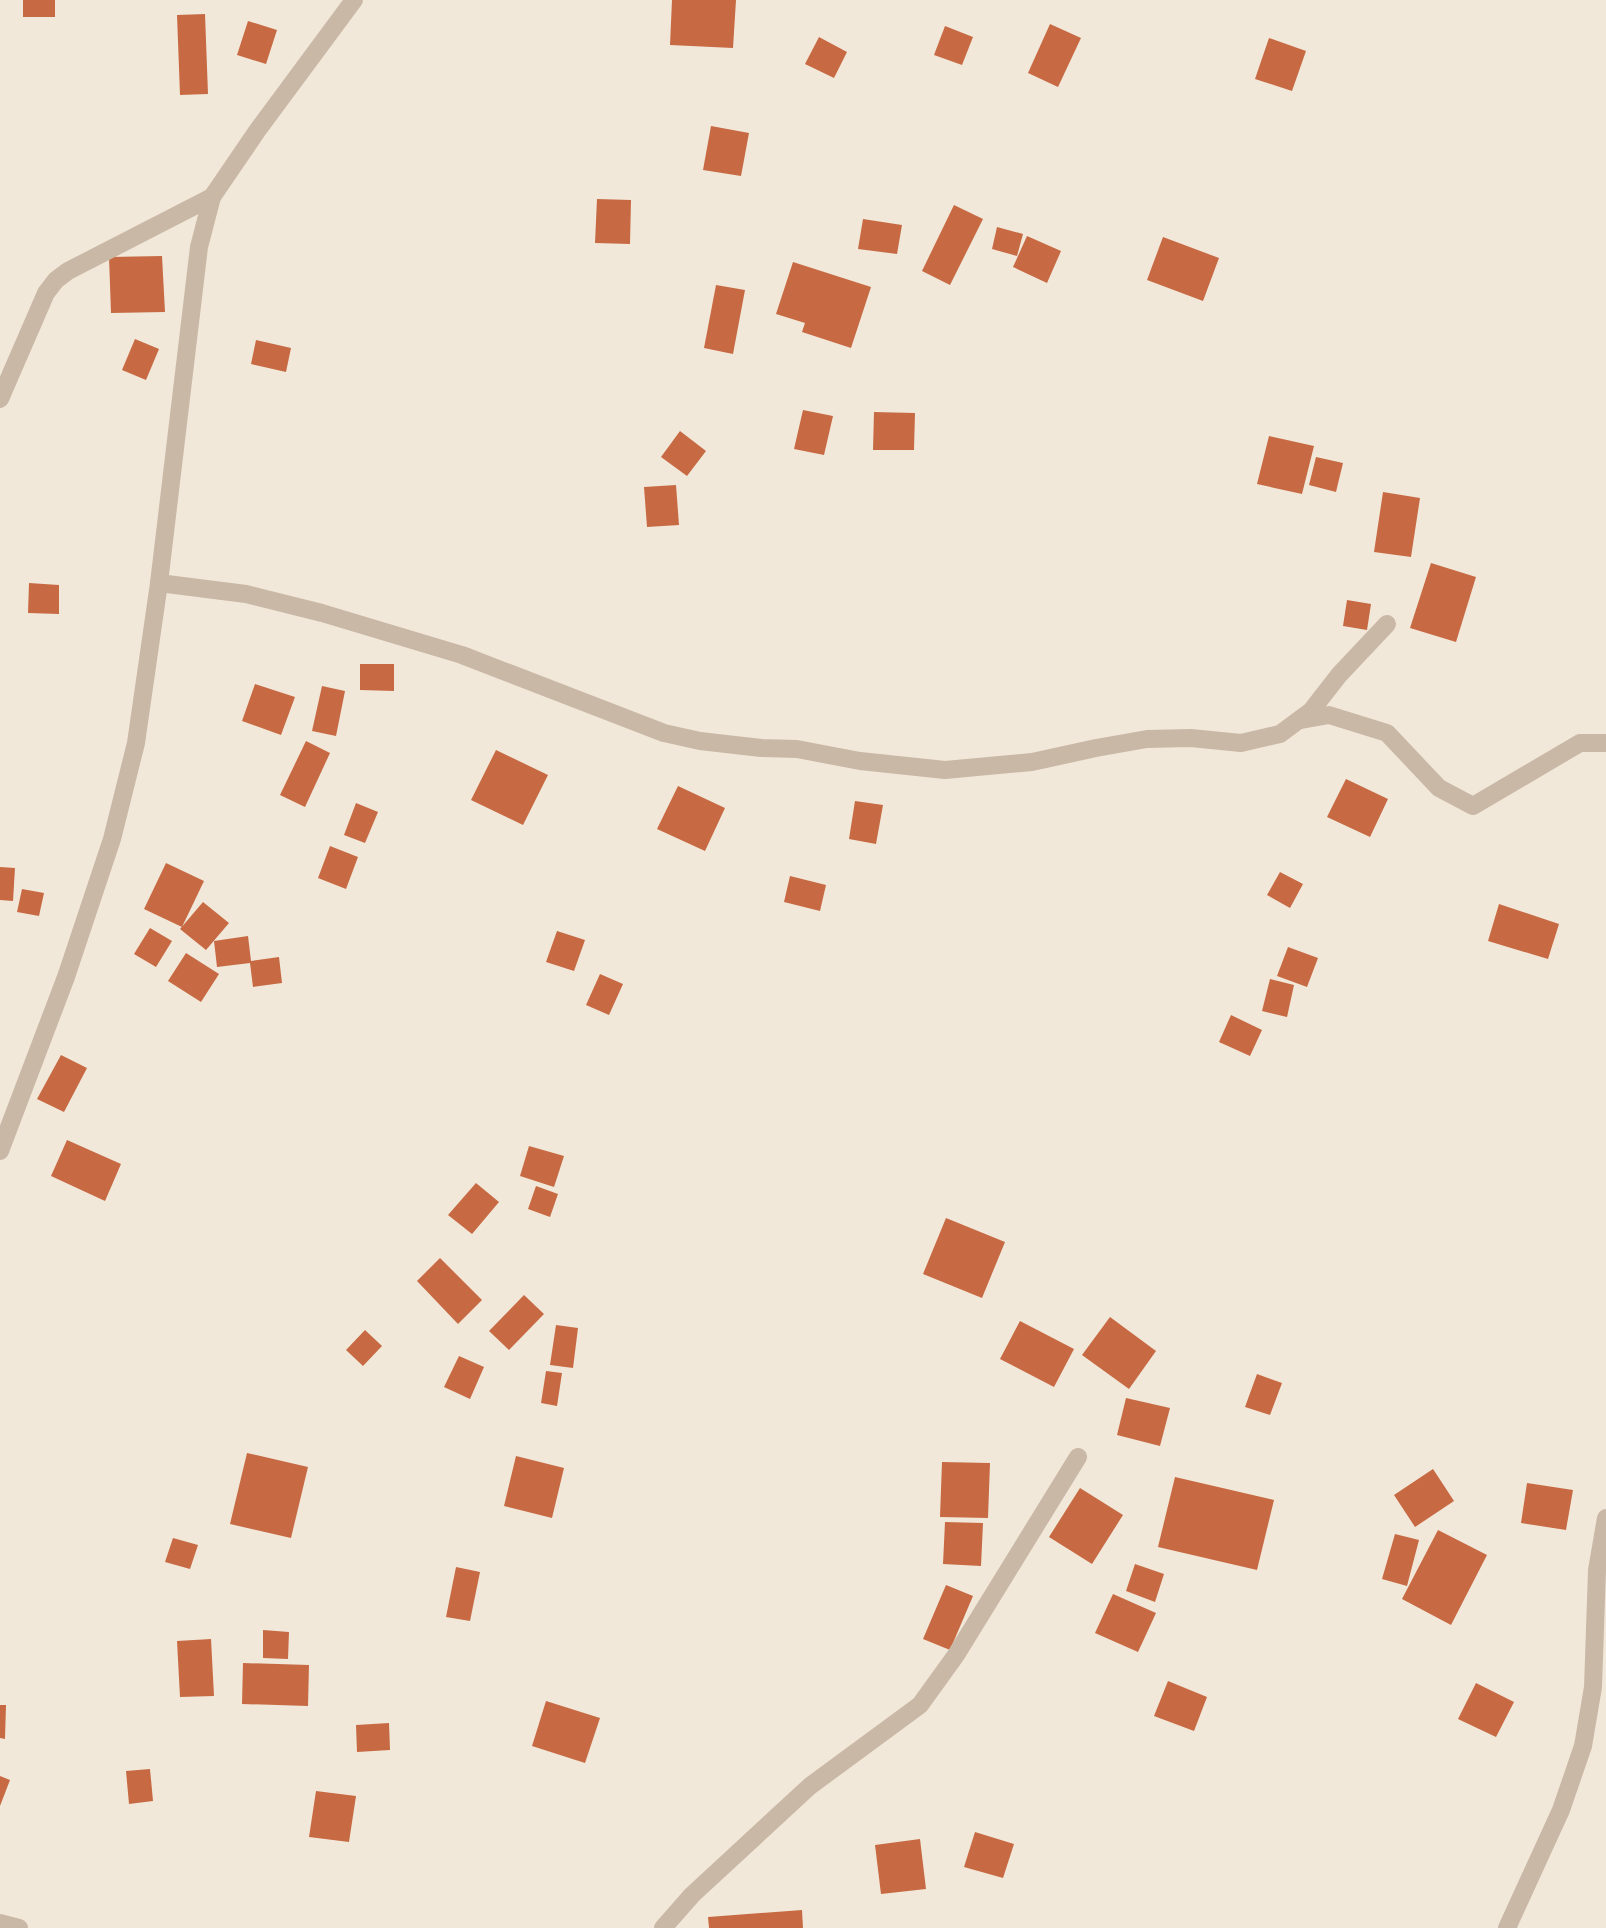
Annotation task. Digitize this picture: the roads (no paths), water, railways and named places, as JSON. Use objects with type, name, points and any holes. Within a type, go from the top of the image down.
[{"type":"street","points":[[0,1151],[66,977],[112,839],[136,743],[159,583],[199,247],[212,197],[354,0]]},
{"type":"street","points":[[0,399],[46,293],[56,281],[68,271],[212,197]]},
{"type":"street","points":[[159,583],[246,594],[323,613],[461,655],[664,733],[700,741],[797,749],[860,761],[945,770],[1032,762],[1147,739],[1191,738],[1241,743],[1280,734],[1311,711],[1339,675],[1387,624]]},
{"type":"street","points":[[1297,721],[1329,715],[1387,733],[1439,788],[1474,806],[1580,743],[1606,743]]},
{"type":"street","points":[[663,1928],[692,1895],[810,1786],[920,1704],[956,1655],[1078,1457]]},
{"type":"street","points":[[1507,1928],[1561,1810],[1583,1746],[1592,1687],[1597,1570],[1606,1518]]},
{"type":"street","points":[[0,1923],[19,1928]]}]
